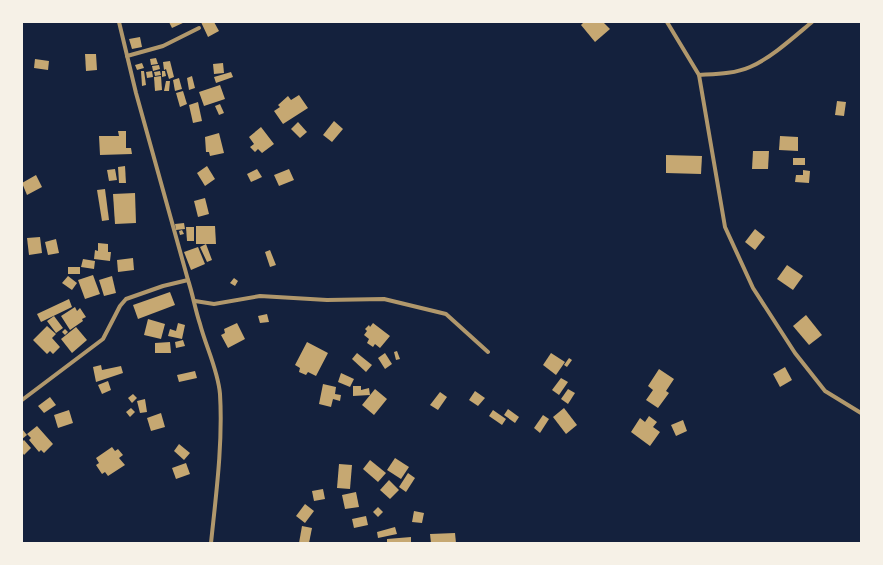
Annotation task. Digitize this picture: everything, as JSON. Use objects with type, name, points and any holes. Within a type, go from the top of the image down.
[{"type":"street","points":[[119,22],[188,280],[195,301],[199,322],[218,380],[220,393],[217,483],[211,543]]},
{"type":"street","points":[[667,22],[699,75],[725,227],[753,288],[795,353],[825,391],[861,413]]},
{"type":"street","points":[[699,75],[725,73],[750,67],[788,41],[812,22]]},
{"type":"street","points":[[127,56],[163,46],[199,28]]},
{"type":"street","points":[[22,400],[103,339],[120,306],[126,299],[188,280]]},
{"type":"street","points":[[195,301],[214,304],[260,296],[327,300],[384,299],[446,314],[455,320],[468,336],[488,352]]},
{"type":"building","points":[[169,22],[185,22],[172,28]]},
{"type":"building","points":[[201,22],[214,22],[219,31],[208,37]]},
{"type":"building","points":[[584,22],[603,22],[610,29],[595,42],[581,25]]},
{"type":"building","points":[[140,37],[142,47],[132,49],[129,39]]},
{"type":"building","points":[[85,54],[96,54],[97,70],[86,71]]},
{"type":"building","points":[[156,58],[158,64],[151,65],[150,59]]},
{"type":"building","points":[[35,59],[49,61],[48,70],[34,68]]},
{"type":"building","points":[[170,61],[174,77],[169,79],[166,69],[164,70],[163,62]]},
{"type":"building","points":[[142,63],[144,68],[137,70],[135,65]]},
{"type":"building","points":[[223,63],[224,73],[214,74],[213,64]]},
{"type":"building","points":[[159,65],[160,69],[153,71],[152,66]]},
{"type":"building","points":[[141,71],[144,71],[146,85],[142,86]]},
{"type":"building","points":[[152,71],[153,77],[147,78],[146,72]]},
{"type":"building","points":[[160,71],[161,75],[155,76],[154,72]]},
{"type":"building","points":[[162,71],[165,71],[166,76],[162,77]]},
{"type":"building","points":[[231,72],[233,77],[216,83],[214,77]]},
{"type":"building","points":[[161,76],[162,90],[155,91],[154,77]]},
{"type":"building","points":[[192,76],[195,88],[189,90],[187,78]]},
{"type":"building","points":[[179,78],[182,89],[175,91],[173,80]]},
{"type":"building","points":[[166,81],[170,81],[169,91],[164,91]]},
{"type":"building","points":[[220,85],[225,99],[204,106],[199,92]]},
{"type":"building","points":[[183,91],[187,104],[180,107],[176,93]]},
{"type":"building","points":[[299,95],[308,108],[283,124],[274,111],[280,107],[278,105],[288,96],[291,100]]},
{"type":"building","points":[[837,101],[846,102],[844,116],[835,115]]},
{"type":"building","points":[[198,102],[202,121],[193,123],[189,105]]},
{"type":"building","points":[[220,104],[224,113],[219,115],[215,106]]},
{"type":"building","points":[[334,121],[343,129],[332,142],[323,135]]},
{"type":"building","points":[[298,122],[307,132],[300,138],[291,129]]},
{"type":"building","points":[[261,127],[274,144],[262,153],[258,149],[255,152],[250,147],[254,144],[249,137]]},
{"type":"building","points":[[118,131],[126,131],[126,148],[131,148],[132,154],[100,155],[99,136],[119,136]]},
{"type":"building","points":[[219,133],[224,153],[210,156],[209,152],[206,152],[205,137]]},
{"type":"building","points":[[780,136],[798,137],[798,151],[779,150]]},
{"type":"building","points":[[753,151],[769,151],[768,169],[752,169]]},
{"type":"building","points":[[666,155],[702,156],[701,174],[666,173]]},
{"type":"building","points":[[793,158],[805,158],[805,165],[793,165]]},
{"type":"building","points":[[125,166],[126,183],[119,183],[118,167]]},
{"type":"building","points":[[207,166],[215,179],[205,186],[197,173]]},
{"type":"building","points":[[115,169],[117,180],[109,181],[107,170]]},
{"type":"building","points":[[257,169],[262,177],[251,182],[247,174]]},
{"type":"building","points":[[289,169],[294,180],[279,186],[274,175]]},
{"type":"building","points":[[803,170],[810,171],[809,183],[795,182],[796,175],[803,175]]},
{"type":"building","points":[[36,175],[42,187],[27,195],[22,183]]},
{"type":"building","points":[[105,189],[109,220],[102,221],[97,190]]},
{"type":"building","points":[[135,193],[136,223],[115,224],[113,194]]},
{"type":"building","points":[[205,198],[209,214],[198,217],[194,201]]},
{"type":"building","points":[[184,223],[185,229],[176,230],[175,224]]},
{"type":"building","points":[[196,226],[215,226],[216,244],[196,244]]},
{"type":"building","points":[[186,227],[194,227],[194,241],[187,241]]},
{"type":"building","points":[[755,229],[765,237],[755,250],[745,242]]},
{"type":"building","points":[[182,230],[184,234],[180,235],[179,231]]},
{"type":"building","points":[[40,237],[42,253],[29,255],[27,238]]},
{"type":"building","points":[[56,239],[59,253],[48,255],[45,242]]},
{"type":"building","points":[[98,243],[108,244],[108,252],[111,252],[110,261],[94,259],[95,250],[98,251]]},
{"type":"building","points":[[206,244],[212,260],[207,262],[200,247]]},
{"type":"building","points":[[198,247],[205,264],[191,270],[184,252]]},
{"type":"building","points":[[270,250],[276,265],[270,267],[265,252]]},
{"type":"building","points":[[133,258],[134,270],[118,272],[117,260]]},
{"type":"building","points":[[83,259],[95,261],[94,269],[81,267]]},
{"type":"building","points":[[787,265],[803,276],[793,290],[777,279]]},
{"type":"building","points":[[68,267],[80,267],[80,274],[68,274]]},
{"type":"building","points":[[93,275],[100,294],[85,299],[78,280]]},
{"type":"building","points":[[68,276],[77,283],[72,290],[62,283]]},
{"type":"building","points":[[112,276],[116,293],[104,296],[99,280]]},
{"type":"building","points":[[234,278],[238,281],[235,286],[230,283]]},
{"type":"building","points":[[170,292],[175,305],[138,319],[133,305]]},
{"type":"building","points":[[69,299],[72,307],[41,322],[37,314]]},
{"type":"building","points":[[75,307],[77,311],[80,308],[86,317],[82,319],[83,321],[70,330],[61,316]]},
{"type":"building","points":[[267,314],[269,322],[260,323],[258,316]]},
{"type":"building","points":[[806,315],[822,335],[809,345],[793,326]]},
{"type":"building","points":[[54,316],[63,328],[56,333],[47,321]]},
{"type":"building","points":[[148,319],[165,324],[161,339],[144,335]]},
{"type":"building","points":[[178,323],[185,325],[182,339],[168,336],[170,329],[176,331]]},
{"type":"building","points":[[237,323],[245,339],[228,348],[221,335],[225,333],[224,329]]},
{"type":"building","points":[[373,323],[390,336],[380,348],[375,344],[373,347],[367,343],[369,339],[364,335],[367,331],[365,329],[369,325],[370,327]]},
{"type":"building","points":[[47,326],[56,334],[52,338],[60,347],[53,354],[50,351],[47,354],[33,340]]},
{"type":"building","points":[[76,327],[87,340],[72,353],[61,339]]},
{"type":"building","points":[[65,329],[68,332],[65,335],[62,332]]},
{"type":"building","points":[[183,340],[185,346],[176,348],[175,342]]},
{"type":"building","points":[[170,342],[171,353],[155,353],[155,343]]},
{"type":"building","points":[[307,342],[328,353],[316,376],[308,372],[306,375],[299,372],[300,368],[295,365]]},
{"type":"building","points":[[397,351],[400,359],[396,360],[394,352]]},
{"type":"building","points":[[357,353],[372,365],[366,372],[352,359]]},
{"type":"building","points":[[385,353],[392,364],[385,369],[378,358]]},
{"type":"building","points":[[551,353],[565,362],[556,375],[543,365]]},
{"type":"building","points":[[569,358],[572,360],[567,367],[564,365]]},
{"type":"building","points":[[101,365],[102,370],[121,366],[123,373],[96,382],[93,367]]},
{"type":"building","points":[[785,367],[792,380],[780,387],[773,374]]},
{"type":"building","points":[[659,369],[674,379],[666,391],[669,393],[658,408],[646,400],[653,390],[648,386]]},
{"type":"building","points":[[195,371],[197,378],[179,382],[177,375]]},
{"type":"building","points":[[341,373],[354,379],[350,387],[338,382]]},
{"type":"building","points":[[561,378],[568,382],[559,395],[552,390]]},
{"type":"building","points":[[108,381],[111,390],[102,394],[98,385]]},
{"type":"building","points":[[323,384],[336,387],[335,394],[341,395],[340,401],[333,399],[331,407],[319,404]]},
{"type":"building","points":[[353,386],[361,386],[361,390],[369,388],[370,395],[353,396]]},
{"type":"building","points":[[375,389],[387,399],[374,415],[362,405]]},
{"type":"building","points":[[568,389],[575,393],[568,404],[561,399]]},
{"type":"building","points":[[475,391],[485,398],[478,406],[469,400]]},
{"type":"building","points":[[440,392],[447,397],[438,410],[430,405]]},
{"type":"building","points":[[133,394],[137,398],[132,403],[128,398]]},
{"type":"building","points":[[50,397],[56,405],[44,413],[38,406]]},
{"type":"building","points":[[145,399],[147,412],[140,413],[137,401]]},
{"type":"building","points":[[131,408],[135,412],[130,417],[126,412]]},
{"type":"building","points":[[564,408],[577,425],[566,434],[553,417]]},
{"type":"building","points":[[508,409],[519,417],[515,423],[504,415]]},
{"type":"building","points":[[69,410],[73,423],[58,428],[54,415]]},
{"type":"building","points":[[493,410],[506,419],[502,425],[489,416]]},
{"type":"building","points":[[161,413],[165,427],[151,431],[147,418]]},
{"type":"building","points":[[543,415],[549,419],[540,433],[534,428]]},
{"type":"building","points":[[649,416],[657,422],[653,427],[660,432],[650,446],[631,432],[640,418],[645,422]]},
{"type":"building","points":[[683,420],[687,431],[676,436],[671,425]]},
{"type":"building","points":[[37,426],[53,444],[44,453],[41,450],[39,452],[29,440],[31,438],[27,434]]},
{"type":"building","points":[[22,429],[27,435],[22,439]]},
{"type":"building","points":[[24,440],[31,448],[24,455],[22,452],[22,442]]},
{"type":"building","points":[[179,444],[190,453],[184,460],[174,451]]},
{"type":"building","points":[[112,447],[115,451],[118,449],[123,455],[119,458],[125,465],[108,476],[105,472],[102,474],[96,465],[99,463],[96,458]]},
{"type":"building","points":[[395,458],[409,467],[401,479],[387,470]]},
{"type":"building","points":[[370,460],[386,473],[378,482],[363,469]]},
{"type":"building","points":[[186,463],[190,474],[176,479],[172,468]]},
{"type":"building","points":[[339,464],[352,465],[350,489],[337,488]]},
{"type":"building","points":[[408,473],[415,478],[406,492],[399,487]]},
{"type":"building","points":[[389,480],[399,490],[390,499],[380,490]]},
{"type":"building","points":[[323,489],[325,499],[314,501],[312,491]]},
{"type":"building","points":[[356,492],[359,507],[345,509],[342,495]]},
{"type":"building","points":[[305,504],[314,511],[305,523],[296,516]]},
{"type":"building","points":[[378,507],[383,512],[378,517],[373,512]]},
{"type":"building","points":[[414,511],[424,513],[422,523],[412,522]]},
{"type":"building","points":[[366,516],[368,525],[354,528],[352,519]]},
{"type":"building","points":[[302,526],[312,528],[309,543],[299,543]]},
{"type":"building","points":[[395,527],[397,534],[378,538],[377,532]]},
{"type":"building","points":[[455,533],[456,543],[431,543],[430,534]]},
{"type":"building","points":[[411,537],[411,543],[387,543],[387,539]]}]
